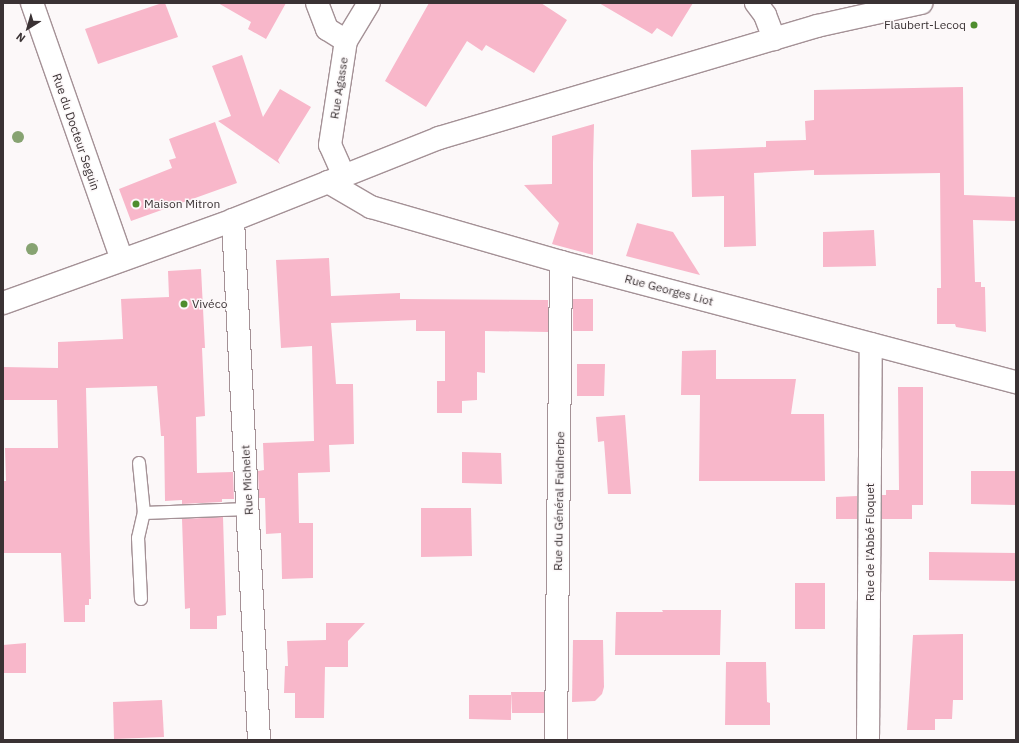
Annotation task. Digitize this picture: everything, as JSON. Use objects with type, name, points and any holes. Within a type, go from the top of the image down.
[{"type":"street","name":"Rue du Docteur Seguin","points":[[32,3],[122,260]]},
{"type":"street","points":[[317,3],[327,29],[346,41]]},
{"type":"street","name":"Rue Agasse","points":[[336,179],[330,145],[346,41],[369,3]]},
{"type":"street","points":[[756,3],[765,15],[774,39]]},
{"type":"street","points":[[3,303],[233,220],[439,138],[817,26],[921,3]]},
{"type":"street","name":"Rue Georges Liot","points":[[336,179],[371,207],[561,262],[1016,382]]},
{"type":"street","name":"Rue Michelet","points":[[233,220],[259,740]]},
{"type":"street","name":"Rue du Général Faidherbe","points":[[556,740],[561,262]]},
{"type":"street","name":"Rue de l'Abbé Floquet","points":[[868,740],[871,344]]},
{"type":"lane","points":[[139,464],[144,513],[138,538],[140,599]]},
{"type":"lane","points":[[144,513],[248,508]]},
{"type":"building","points":[[165,3],[178,37],[98,64],[85,29]]},
{"type":"building","points":[[218,3],[286,3],[266,39],[248,29],[251,22]]},
{"type":"building","points":[[429,3],[541,3],[567,20],[534,73],[486,45],[482,51],[467,41],[426,107],[385,81]]},
{"type":"building","points":[[599,3],[693,3],[672,37],[657,28],[652,34]]},
{"type":"building","points":[[242,55],[263,117],[280,89],[311,107],[278,160],[280,164],[218,121],[231,116],[212,66]]},
{"type":"building","points":[[963,87],[964,195],[1015,197],[1016,221],[973,220],[975,282],[981,282],[981,287],[985,287],[986,332],[956,327],[955,324],[937,324],[937,288],[941,288],[940,173],[814,175],[814,170],[754,173],[756,246],[724,247],[724,196],[692,197],[691,150],[766,147],[766,141],[806,140],[805,121],[814,120],[814,90]]},
{"type":"building","points":[[215,122],[237,183],[131,221],[119,189],[172,168],[169,160],[176,158],[169,139]]},
{"type":"building","points":[[594,124],[593,255],[552,244],[559,223],[524,185],[552,184],[552,136]]},
{"type":"building","points":[[637,223],[673,232],[700,275],[626,256]]},
{"type":"building","points":[[874,230],[876,266],[823,267],[823,232]]},
{"type":"building","points":[[329,258],[331,296],[400,293],[400,299],[548,300],[548,332],[485,331],[485,373],[477,372],[477,400],[462,401],[462,413],[437,413],[437,381],[445,381],[445,331],[416,331],[416,320],[331,323],[336,384],[353,384],[354,444],[329,445],[330,472],[298,473],[299,523],[313,523],[313,578],[282,579],[281,533],[266,534],[265,498],[259,498],[258,471],[264,470],[263,443],[314,441],[312,346],[281,348],[276,260]]},
{"type":"building","points":[[201,269],[205,348],[202,348],[205,416],[196,417],[197,473],[233,472],[234,499],[222,499],[222,502],[182,504],[182,500],[165,501],[164,436],[161,436],[157,386],[86,388],[91,599],[89,599],[89,605],[85,605],[85,622],[64,622],[61,553],[3,553],[3,481],[6,481],[5,448],[58,448],[57,400],[3,400],[3,367],[58,368],[58,342],[123,339],[121,299],[169,297],[168,271]]},
{"type":"building","points":[[573,299],[593,299],[593,331],[573,331]]},
{"type":"building","points":[[716,350],[716,379],[796,379],[791,414],[824,414],[825,481],[699,481],[700,395],[681,395],[682,351]]},
{"type":"building","points":[[577,364],[605,364],[604,396],[577,396]]},
{"type":"building","points":[[898,387],[923,387],[923,505],[912,505],[912,519],[882,519],[882,495],[886,495],[886,490],[899,490]]},
{"type":"building","points":[[625,415],[631,494],[608,494],[604,441],[598,442],[596,417]]},
{"type":"building","points":[[462,452],[501,453],[502,484],[462,483]]},
{"type":"building","points":[[971,471],[1016,471],[1016,505],[971,504]]},
{"type":"building","points":[[857,496],[857,519],[836,519],[836,497]]},
{"type":"building","points":[[421,508],[471,508],[472,556],[421,557]]},
{"type":"building","points":[[223,517],[226,615],[217,616],[217,629],[190,629],[190,608],[185,609],[182,519]]},
{"type":"building","points":[[929,552],[1016,553],[1016,581],[929,580]]},
{"type":"building","points":[[795,583],[825,583],[825,629],[795,629]]},
{"type":"building","points":[[662,610],[721,610],[720,655],[615,655],[616,612],[663,612]]},
{"type":"building","points":[[326,623],[365,623],[348,641],[348,667],[325,667],[324,718],[295,718],[295,693],[284,693],[285,666],[288,666],[287,641],[326,640]]},
{"type":"building","points":[[963,634],[963,700],[953,700],[952,719],[935,719],[935,730],[907,730],[913,635]]},
{"type":"building","points":[[573,640],[603,640],[604,687],[602,694],[595,701],[572,702]]},
{"type":"building","points":[[26,643],[26,673],[3,673],[3,645]]},
{"type":"building","points":[[726,662],[766,662],[767,702],[770,703],[770,725],[725,725]]},
{"type":"building","points":[[511,692],[544,692],[544,713],[512,713]]},
{"type":"building","points":[[469,695],[511,695],[511,720],[469,719]]},
{"type":"building","points":[[162,700],[164,737],[114,739],[113,702]]},
{"type":"place","name":"Flaubert-Lecoq","points":[[974,25]]},
{"type":"place","name":"Maison Mitron","points":[[136,204]]},
{"type":"place","name":"Vivéco","points":[[184,304]]}]
